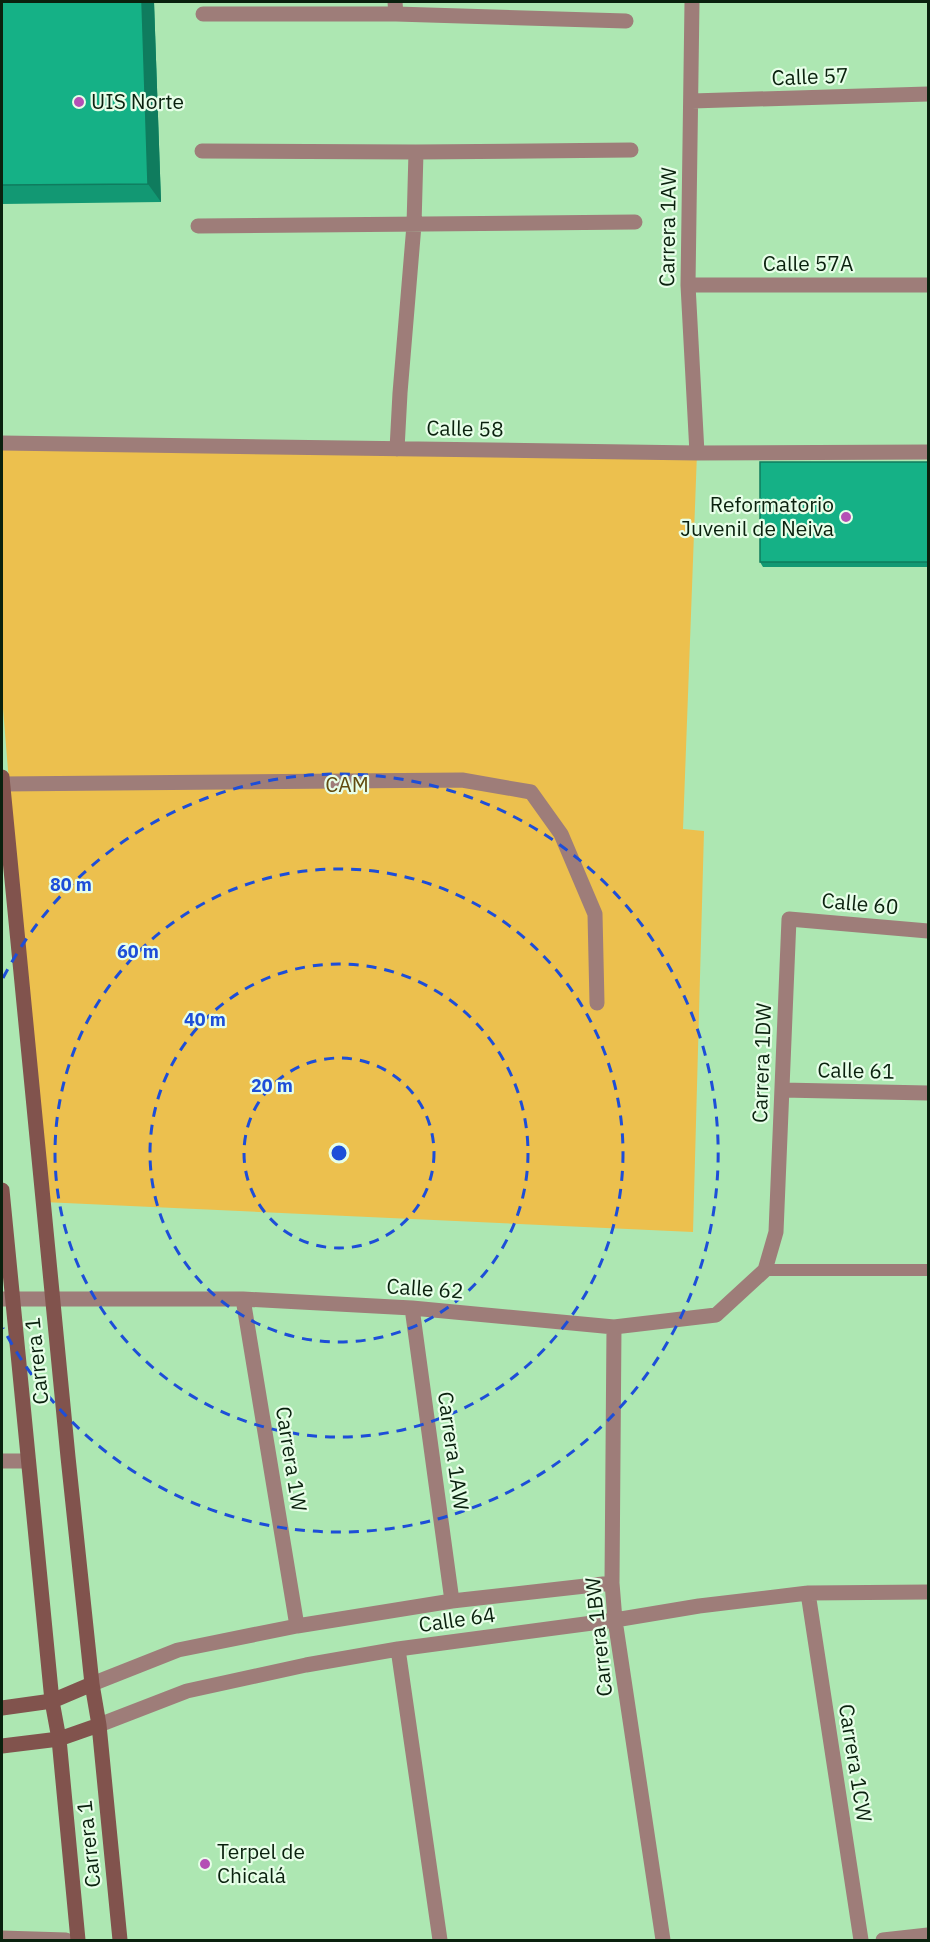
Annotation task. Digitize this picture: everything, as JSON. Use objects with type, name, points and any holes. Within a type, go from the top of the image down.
[{"type":"main road","name":"Carrera 1","points":[[2,777],[52,1299],[92,1684],[99,1725],[120,1941]]},
{"type":"main road","name":"Carrera 1","points":[[2,1190],[7,1299],[28,1461],[52,1701],[59,1739],[78,1941]]},
{"type":"main road","name":"Calle 64","points":[[2,1708],[52,1701],[92,1684]]},
{"type":"main road","name":"Calle 64","points":[[2,1746],[59,1739],[99,1725]]},
{"type":"street","name":"Carrera 1AW","points":[[692,2],[688,285],[697,453]]},
{"type":"street","points":[[203,14],[395,8],[626,21]]},
{"type":"street","name":"Calle 57","points":[[692,101],[928,94]]},
{"type":"street","points":[[202,151],[631,150]]},
{"type":"street","points":[[397,449],[414,225],[416,152]]},
{"type":"street","points":[[198,226],[635,222]]},
{"type":"street","name":"Calle 57A","points":[[688,285],[928,285]]},
{"type":"street","name":"Calle 58","points":[[2,443],[697,453],[928,452]]},
{"type":"street","points":[[2,784],[462,780],[531,792],[561,834],[595,914],[597,1004]]},
{"type":"street","name":"Calle 60","points":[[789,919],[928,931]]},
{"type":"street","name":"Carrera 1DW","points":[[765,1270],[776,1232],[789,919]]},
{"type":"street","name":"Calle 61","points":[[782,1090],[928,1093]]},
{"type":"street","name":"Calle 62","points":[[7,1299],[243,1299],[412,1308],[614,1327],[716,1315],[765,1270]]},
{"type":"street","name":"Carrera 1W","points":[[243,1299],[297,1626]]},
{"type":"street","name":"Carrera 1AW","points":[[412,1308],[452,1601]]},
{"type":"street","name":"Carrera 1BW","points":[[614,1327],[612,1583],[615,1620],[663,1941]]},
{"type":"street","points":[[2,1461],[28,1461]]},
{"type":"street","name":"Calle 64","points":[[92,1684],[177,1650],[297,1626],[452,1601],[612,1583]]},
{"type":"street","name":"Calle 64","points":[[99,1725],[188,1691],[306,1665],[398,1649],[615,1620],[699,1606],[808,1593],[928,1592]]},
{"type":"street","name":"Carrera 1CW","points":[[808,1593],[861,1941]]},
{"type":"street","points":[[398,1649],[440,1941]]},
{"type":"street","points":[[884,1941],[928,1935]]},
{"type":"street","points":[[2,1938],[66,1941]]},
{"type":"lane","points":[[765,1270],[928,1270]]},
{"type":"green space","name":"CAM","points":[[2,444],[697,453],[683,829],[704,831],[693,1232],[43,1202],[2,696]]},
{"type":"building","name":"UIS Norte","points":[[2,2],[142,2],[148,184],[2,185]]},
{"type":"building","name":"Reformatorio Juvenil de Neiva","points":[[760,462],[928,462],[928,562],[760,562]]},
{"type":"place","name":"UIS Norte","points":[[79,102]]},
{"type":"place","name":"Reformatorio Juvenil de Neiva","points":[[846,517]]},
{"type":"place","name":"Terpel de Chicalá","points":[[205,1864]]}]
